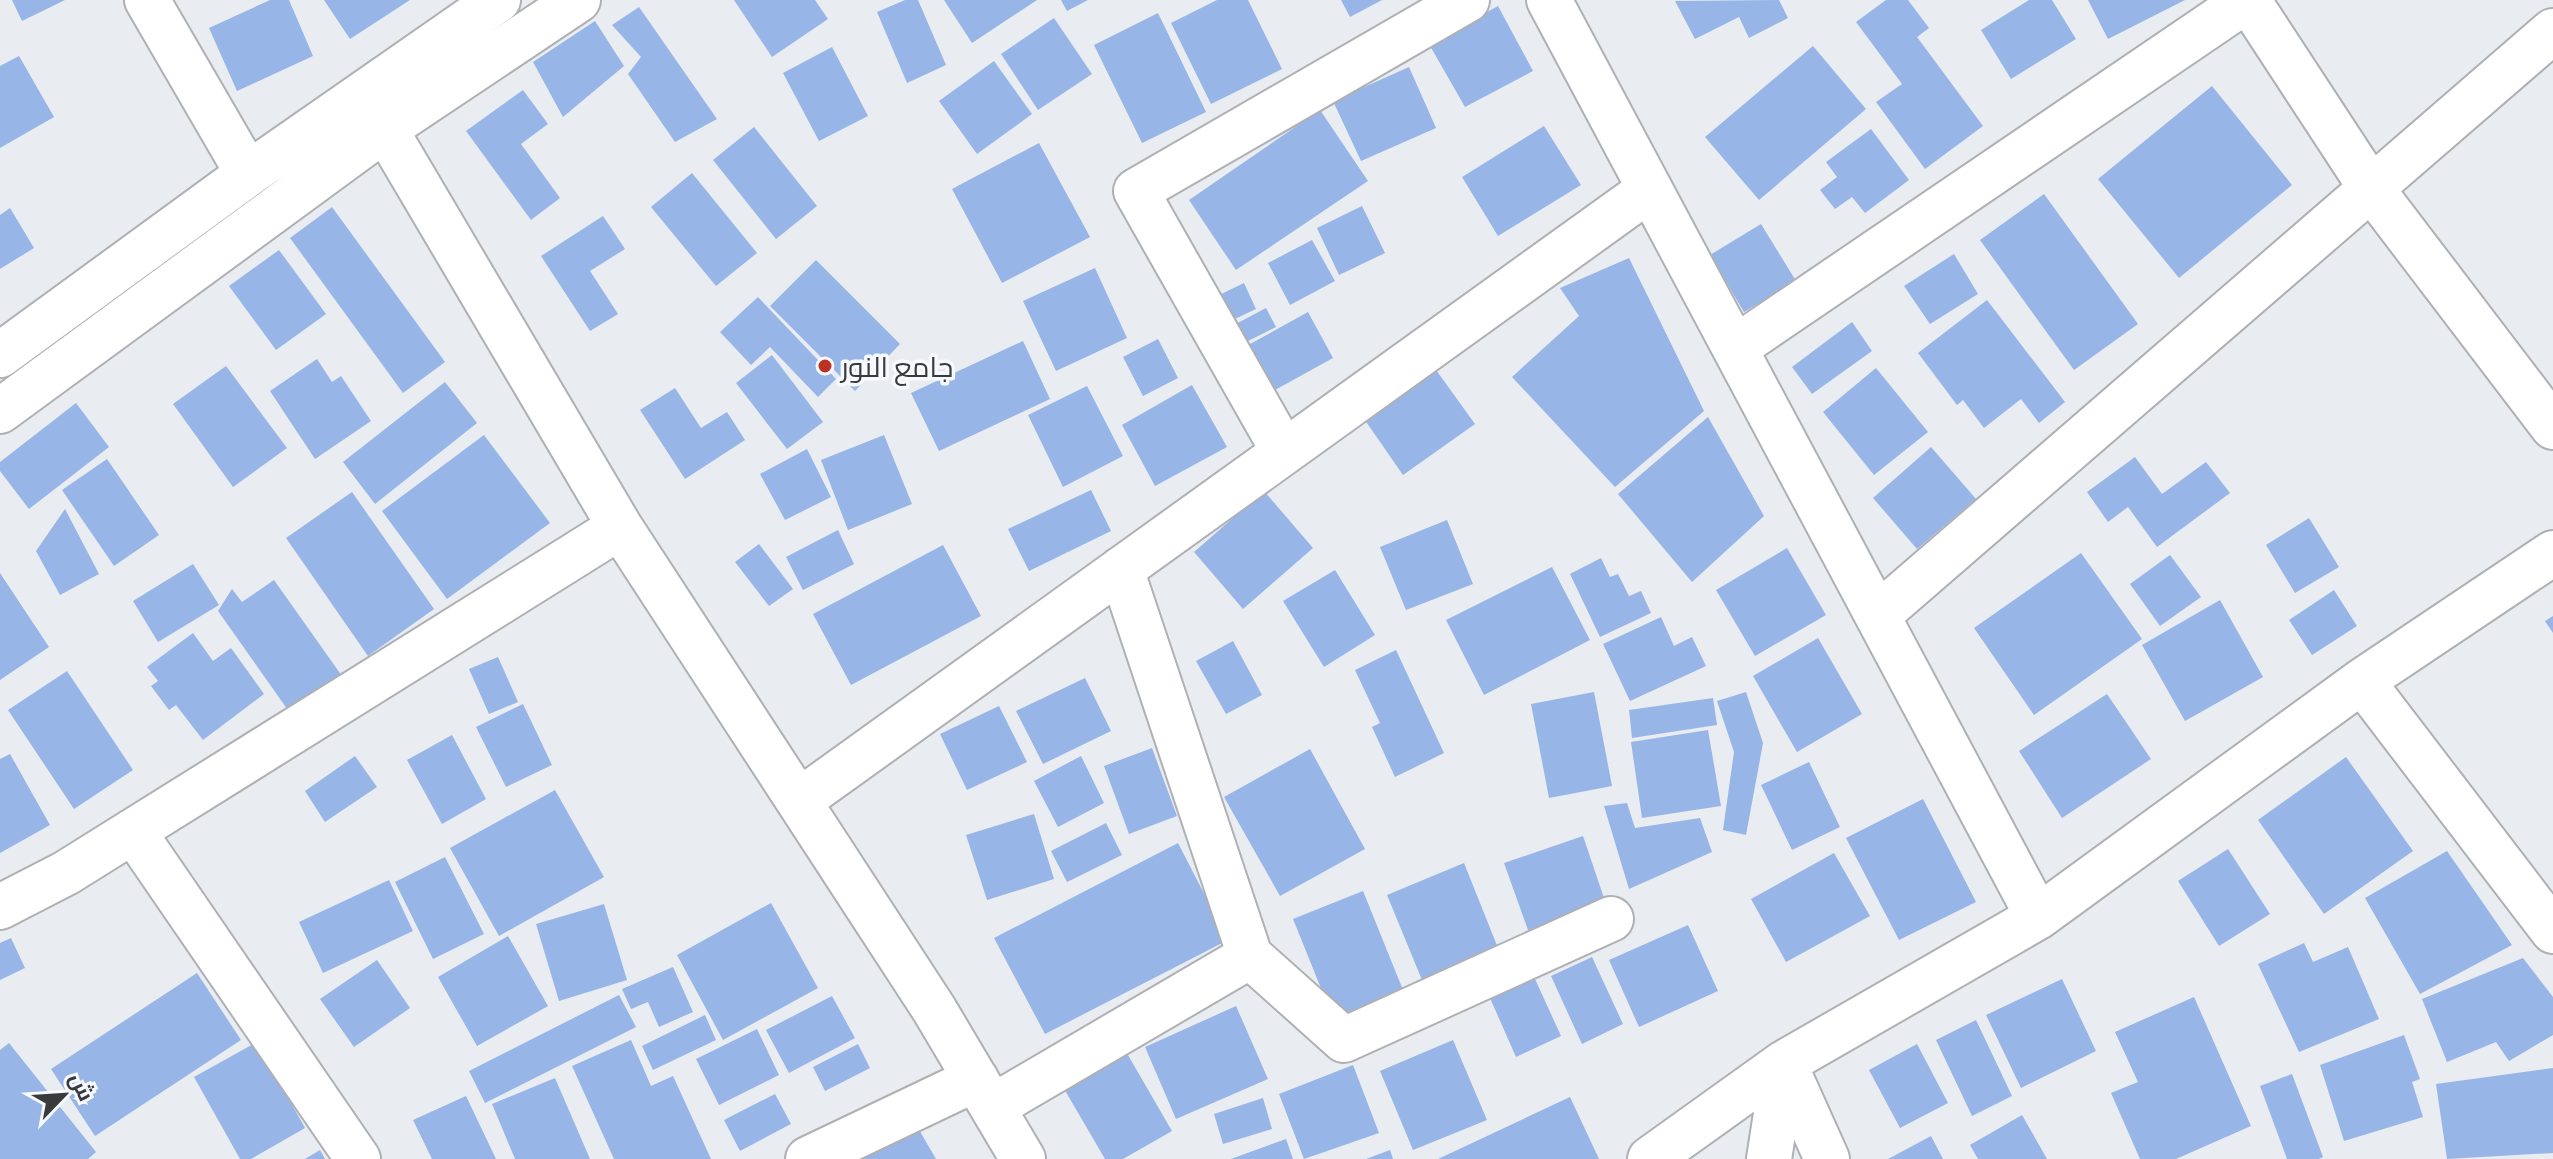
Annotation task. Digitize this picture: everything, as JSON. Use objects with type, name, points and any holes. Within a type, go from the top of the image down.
[{"type":"street","points":[[147,0],[248,174]]},
{"type":"street","points":[[0,355],[248,174],[498,0]]},
{"type":"street","points":[[0,411],[385,129],[578,0]]},
{"type":"street","points":[[1284,452],[1136,191],[1467,0]]},
{"type":"street","points":[[1735,348],[2247,0],[2371,188],[2553,427]]},
{"type":"street","points":[[1562,5],[1650,189],[2038,917]]},
{"type":"street","points":[[1878,615],[2553,31]]},
{"type":"street","points":[[385,129],[620,527],[799,801],[1023,1159]]},
{"type":"street","points":[[799,801],[1650,189]]},
{"type":"street","points":[[0,907],[66,873],[620,527]]},
{"type":"street","points":[[1650,1159],[1784,1063],[2038,917],[2362,681],[2553,553]]},
{"type":"street","points":[[1121,569],[1250,956],[1344,1040],[1611,919]]},
{"type":"street","points":[[2362,681],[2553,931]]},
{"type":"street","points":[[133,831],[358,1159]]},
{"type":"street","points":[[808,1159],[984,1093],[1250,956]]},
{"type":"street","points":[[1769,1159],[1784,1063]]},
{"type":"street","points":[[1784,1063],[1827,1159]]},
{"type":"building","points":[[12,0],[65,0],[22,21]]},
{"type":"building","points":[[270,0],[289,0],[313,56],[237,91],[209,28]]},
{"type":"building","points":[[324,0],[410,0],[350,39]]},
{"type":"building","points":[[734,0],[815,0],[828,19],[772,57]]},
{"type":"building","points":[[905,0],[918,0],[946,65],[907,83],[877,12]]},
{"type":"building","points":[[944,0],[1037,0],[972,43]]},
{"type":"building","points":[[1061,0],[1088,0],[1067,11]]},
{"type":"building","points":[[1217,0],[1248,0],[1282,69],[1211,104],[1171,23]]},
{"type":"building","points":[[1341,0],[1382,0],[1350,17]]},
{"type":"building","points":[[1779,0],[1788,18],[1749,38],[1739,17],[1695,39],[1675,1]]},
{"type":"building","points":[[1886,0],[1908,0],[1929,28],[1917,37],[1983,126],[1925,169],[1876,102],[1902,84],[1856,22]]},
{"type":"building","points":[[2029,0],[2052,0],[2076,39],[2011,79],[1981,30]]},
{"type":"building","points":[[2088,0],[2185,0],[2108,39]]},
{"type":"building","points":[[1498,6],[1533,71],[1465,107],[1429,44]]},
{"type":"building","points":[[639,7],[717,119],[675,142],[628,74],[641,57],[612,25]]},
{"type":"building","points":[[1158,13],[1206,112],[1142,143],[1094,45]]},
{"type":"building","points":[[1054,18],[1092,74],[1038,110],[1001,54]]},
{"type":"building","points":[[595,21],[624,66],[563,117],[533,62]]},
{"type":"building","points":[[1813,46],[1866,109],[1759,200],[1705,137]]},
{"type":"building","points":[[832,47],[868,116],[819,141],[783,73]]},
{"type":"building","points":[[19,56],[54,117],[0,148],[0,66]]},
{"type":"building","points":[[994,61],[1032,114],[977,154],[939,101]]},
{"type":"building","points":[[1409,67],[1436,128],[1361,161],[1333,101]]},
{"type":"building","points":[[2212,86],[2292,185],[2179,278],[2098,179]]},
{"type":"building","points":[[523,90],[548,124],[521,144],[560,198],[531,220],[466,131]]},
{"type":"building","points":[[1320,110],[1368,181],[1236,270],[1189,200]]},
{"type":"building","points":[[1544,126],[1581,185],[1498,236],[1462,177]]},
{"type":"building","points":[[754,127],[817,206],[776,239],[713,160]]},
{"type":"building","points":[[1871,129],[1909,180],[1865,213],[1852,197],[1835,209],[1820,190],[1837,177],[1826,162]]},
{"type":"building","points":[[1039,143],[1090,237],[1002,283],[952,189]]},
{"type":"building","points":[[692,173],[757,253],[716,286],[651,207]]},
{"type":"building","points":[[2044,194],[2138,324],[2074,370],[1980,240]]},
{"type":"building","points":[[1362,206],[1385,253],[1339,275],[1317,228]]},
{"type":"building","points":[[332,207],[445,362],[403,393],[290,238]]},
{"type":"building","points":[[10,208],[34,248],[0,269],[0,215]]},
{"type":"building","points":[[603,216],[625,249],[590,271],[618,314],[590,331],[541,256]]},
{"type":"building","points":[[1761,224],[1796,281],[1744,312],[1710,255]]},
{"type":"building","points":[[1312,240],[1335,281],[1290,305],[1268,263]]},
{"type":"building","points":[[279,250],[326,314],[276,350],[229,286]]},
{"type":"building","points":[[1954,254],[1978,294],[1930,324],[1904,286]]},
{"type":"building","points":[[1629,258],[1704,411],[1615,487],[1512,377],[1579,316],[1560,288]]},
{"type":"building","points":[[816,260],[900,344],[855,391],[770,306]]},
{"type":"building","points":[[1095,268],[1127,338],[1056,371],[1023,301]]},
{"type":"building","points":[[1244,283],[1256,309],[1222,325],[1211,299]]},
{"type":"building","points":[[758,297],[836,379],[818,397],[770,347],[751,365],[720,332]]},
{"type":"building","points":[[1987,300],[2065,402],[2039,423],[2021,399],[1984,428],[1963,400],[1957,405],[1918,353]]},
{"type":"building","points":[[1266,308],[1276,327],[1242,344],[1232,326]]},
{"type":"building","points":[[1308,312],[1333,358],[1266,395],[1241,349]]},
{"type":"building","points":[[1852,322],[1872,351],[1812,394],[1792,367]]},
{"type":"building","points":[[1158,339],[1178,378],[1143,396],[1123,357]]},
{"type":"building","points":[[1023,341],[1050,399],[939,451],[911,393]]},
{"type":"building","points":[[772,355],[823,422],[787,449],[736,383]]},
{"type":"building","points":[[317,359],[332,382],[341,376],[371,421],[315,459],[270,391]]},
{"type":"building","points":[[1431,363],[1475,424],[1403,475],[1360,413]]},
{"type":"building","points":[[226,366],[287,448],[233,487],[173,404]]},
{"type":"building","points":[[1876,368],[1928,432],[1874,475],[1823,412]]},
{"type":"building","points":[[445,382],[477,423],[375,504],[343,462]]},
{"type":"building","points":[[1192,385],[1227,447],[1155,486],[1122,425]]},
{"type":"building","points":[[1087,386],[1123,456],[1063,487],[1028,415]]},
{"type":"building","points":[[675,388],[701,428],[727,412],[745,440],[685,479],[640,410]]},
{"type":"building","points":[[76,403],[109,447],[29,509],[0,471],[0,462]]},
{"type":"building","points":[[1708,417],[1764,516],[1692,582],[1618,494]]},
{"type":"building","points":[[484,435],[550,523],[447,599],[382,511]]},
{"type":"building","points":[[884,435],[912,504],[848,530],[821,460]]},
{"type":"building","points":[[1931,447],[1976,499],[1917,549],[1873,498]]},
{"type":"building","points":[[807,449],[831,497],[785,520],[760,474]]},
{"type":"building","points":[[2135,457],[2162,494],[2206,462],[2230,493],[2157,547],[2128,507],[2108,522],[2087,492]]},
{"type":"building","points":[[107,459],[159,535],[114,566],[62,490]]},
{"type":"building","points":[[1091,490],[1111,531],[1029,571],[1008,529]]},
{"type":"building","points":[[1264,491],[1313,548],[1243,609],[1194,552]]},
{"type":"building","points":[[352,492],[434,609],[368,656],[286,538]]},
{"type":"building","points":[[65,509],[99,574],[60,595],[36,551]]},
{"type":"building","points":[[2309,518],[2339,567],[2295,593],[2266,545]]},
{"type":"building","points":[[1447,520],[1473,584],[1406,610],[1380,547]]},
{"type":"building","points":[[838,530],[854,564],[803,590],[786,557]]},
{"type":"building","points":[[759,544],[793,589],[769,606],[735,562]]},
{"type":"building","points":[[943,545],[981,616],[851,685],[813,614]]},
{"type":"building","points":[[1787,548],[1826,615],[1755,656],[1716,590]]},
{"type":"building","points":[[2081,553],[2142,639],[2034,715],[1974,628]]},
{"type":"building","points":[[2170,555],[2201,597],[2160,626],[2130,584]]},
{"type":"building","points":[[1601,558],[1610,577],[1618,574],[1629,596],[1641,591],[1651,613],[1600,637],[1570,574]]},
{"type":"building","points":[[193,564],[219,605],[158,642],[133,601]]},
{"type":"building","points":[[1552,567],[1590,640],[1484,695],[1446,620]]},
{"type":"building","points":[[1335,570],[1375,635],[1324,667],[1283,601]]},
{"type":"building","points":[[0,573],[49,647],[0,680]]},
{"type":"building","points":[[274,580],[342,676],[290,713],[218,611],[232,589],[242,602]]},
{"type":"building","points":[[2334,590],[2357,626],[2312,655],[2289,620]]},
{"type":"building","points":[[2220,600],[2263,677],[2185,721],[2142,645]]},
{"type":"building","points":[[2553,616],[2553,633],[2545,621]]},
{"type":"building","points":[[1661,617],[1674,646],[1692,637],[1706,666],[1630,701],[1603,644]]},
{"type":"building","points":[[193,633],[213,661],[231,648],[264,694],[203,740],[176,705],[169,710],[151,686],[158,681],[147,667]]},
{"type":"building","points":[[1818,638],[1862,714],[1797,752],[1753,676]]},
{"type":"building","points":[[1233,641],[1262,695],[1226,714],[1196,661]]},
{"type":"building","points":[[1396,650],[1444,753],[1395,777],[1372,727],[1380,723],[1355,670]]},
{"type":"building","points":[[498,657],[518,702],[489,714],[469,669]]},
{"type":"building","points":[[67,671],[133,770],[74,809],[8,710]]},
{"type":"building","points":[[1085,678],[1111,731],[1043,764],[1016,711]]},
{"type":"building","points":[[1594,692],[1612,786],[1549,798],[1531,704]]},
{"type":"building","points":[[1746,692],[1763,743],[1746,835],[1723,830],[1734,752],[1717,701]]},
{"type":"building","points":[[2107,694],[2151,759],[2062,818],[2019,751]]},
{"type":"building","points":[[1713,698],[1717,725],[1632,738],[1629,710]]},
{"type":"building","points":[[523,704],[552,765],[506,787],[476,727]]},
{"type":"building","points":[[999,706],[1027,762],[967,790],[940,734]]},
{"type":"building","points":[[1708,730],[1721,806],[1642,818],[1631,742]]},
{"type":"building","points":[[452,735],[486,799],[442,824],[407,760]]},
{"type":"building","points":[[1152,748],[1177,816],[1129,834],[1104,766]]},
{"type":"building","points":[[1310,749],[1365,849],[1280,896],[1224,797]]},
{"type":"building","points":[[10,754],[50,825],[0,853],[0,759]]},
{"type":"building","points":[[355,756],[377,787],[325,822],[305,791]]},
{"type":"building","points":[[1081,756],[1104,803],[1058,827],[1034,781]]},
{"type":"building","points":[[2346,757],[2413,851],[2324,914],[2258,820]]},
{"type":"building","points":[[1809,762],[1840,827],[1792,850],[1761,785]]},
{"type":"building","points":[[555,790],[604,877],[499,936],[450,848]]},
{"type":"building","points":[[1923,799],[1976,902],[1899,940],[1846,838]]},
{"type":"building","points":[[1627,803],[1635,828],[1700,818],[1712,852],[1629,889],[1604,806]]},
{"type":"building","points":[[1034,814],[1054,879],[987,900],[966,835]]},
{"type":"building","points":[[1106,823],[1122,855],[1067,882],[1051,851]]},
{"type":"building","points":[[1583,836],[1606,904],[1528,930],[1504,863]]},
{"type":"building","points":[[1178,843],[1228,940],[1045,1034],[994,938]]},
{"type":"building","points":[[2228,849],[2270,914],[2219,946],[2178,881]]},
{"type":"building","points":[[2447,851],[2512,945],[2420,994],[2365,898]]},
{"type":"building","points":[[1834,853],[1870,916],[1786,962],[1751,899]]},
{"type":"building","points":[[445,857],[484,934],[433,959],[395,882]]},
{"type":"building","points":[[1464,863],[1498,948],[1422,980],[1387,895]]},
{"type":"building","points":[[389,880],[413,931],[323,973],[299,922]]},
{"type":"building","points":[[1363,891],[1403,990],[1333,1018],[1293,919]]},
{"type":"building","points":[[771,903],[818,988],[723,1040],[677,955]]},
{"type":"building","points":[[604,904],[627,980],[559,1001],[536,924]]},
{"type":"building","points":[[1688,925],[1718,991],[1639,1027],[1609,960]]},
{"type":"building","points":[[508,936],[548,1006],[477,1046],[438,977]]},
{"type":"building","points":[[11,938],[25,968],[0,980],[0,943]]},
{"type":"building","points":[[2304,943],[2313,962],[2348,947],[2379,1019],[2299,1052],[2258,964]]},
{"type":"building","points":[[1592,957],[1623,1024],[1582,1044],[1551,976]]},
{"type":"building","points":[[2523,958],[2553,997],[2553,1035],[2509,1061],[2496,1042],[2447,1062],[2422,999]]},
{"type":"building","points":[[377,960],[410,1008],[354,1047],[320,999]]},
{"type":"building","points":[[673,967],[693,1012],[659,1027],[648,1002],[631,1009],[622,989]]},
{"type":"building","points":[[197,973],[241,1040],[95,1136],[51,1069]]},
{"type":"building","points":[[1535,979],[1561,1036],[1516,1057],[1490,998]]},
{"type":"building","points":[[2062,979],[2096,1051],[2021,1088],[1986,1015]]},
{"type":"building","points":[[619,995],[636,1027],[485,1103],[469,1071]]},
{"type":"building","points":[[832,996],[855,1038],[789,1073],[766,1030]]},
{"type":"building","points":[[2194,997],[2251,1126],[2176,1159],[2140,1159],[2111,1093],[2138,1082],[2115,1032]]},
{"type":"building","points":[[1236,1006],[1268,1079],[1176,1119],[1145,1047]]},
{"type":"building","points":[[705,1015],[716,1040],[653,1070],[642,1046]]},
{"type":"building","points":[[1976,1020],[2012,1096],[1972,1116],[1936,1040]]},
{"type":"building","points":[[757,1029],[779,1075],[719,1105],[696,1059]]},
{"type":"building","points":[[2404,1035],[2420,1079],[2412,1082],[2423,1117],[2344,1141],[2320,1065]]},
{"type":"building","points":[[631,1040],[651,1086],[673,1076],[711,1159],[614,1159],[572,1066]]},
{"type":"building","points":[[1453,1040],[1487,1120],[1413,1150],[1380,1071]]},
{"type":"building","points":[[257,1042],[305,1128],[251,1159],[240,1159],[194,1077]]},
{"type":"building","points":[[9,1043],[96,1152],[88,1159],[0,1159],[0,1050]]},
{"type":"building","points":[[858,1044],[870,1068],[825,1091],[813,1067]]},
{"type":"building","points":[[1917,1044],[1948,1103],[1900,1128],[1869,1070]]},
{"type":"building","points":[[1125,1050],[1172,1131],[1123,1159],[1105,1159],[1063,1087]]},
{"type":"building","points":[[1353,1065],[1379,1133],[1304,1159],[1279,1094]]},
{"type":"building","points":[[2553,1068],[2553,1153],[2447,1159],[2436,1084]]},
{"type":"building","points":[[2292,1074],[2323,1157],[2319,1159],[2287,1159],[2260,1086]]},
{"type":"building","points":[[555,1078],[590,1159],[515,1159],[492,1104]]},
{"type":"building","points":[[775,1094],[791,1124],[740,1151],[724,1120]]},
{"type":"building","points":[[466,1096],[496,1159],[432,1159],[413,1120]]},
{"type":"building","points":[[1570,1097],[1599,1159],[1438,1159]]},
{"type":"building","points":[[1263,1098],[1272,1129],[1223,1144],[1214,1114]]},
{"type":"building","points":[[2022,1115],[2047,1159],[1978,1159],[1970,1145]]},
{"type":"building","points":[[918,1128],[936,1159],[862,1159]]},
{"type":"building","points":[[1931,1136],[1943,1159],[1888,1159]]},
{"type":"building","points":[[1286,1139],[1293,1159],[1231,1159]]},
{"type":"building","points":[[320,1150],[325,1159],[305,1159]]},
{"type":"building","points":[[1390,1150],[1393,1159],[1366,1159]]},
{"type":"place","name":"جامع النور","points":[[825,366]]}]
